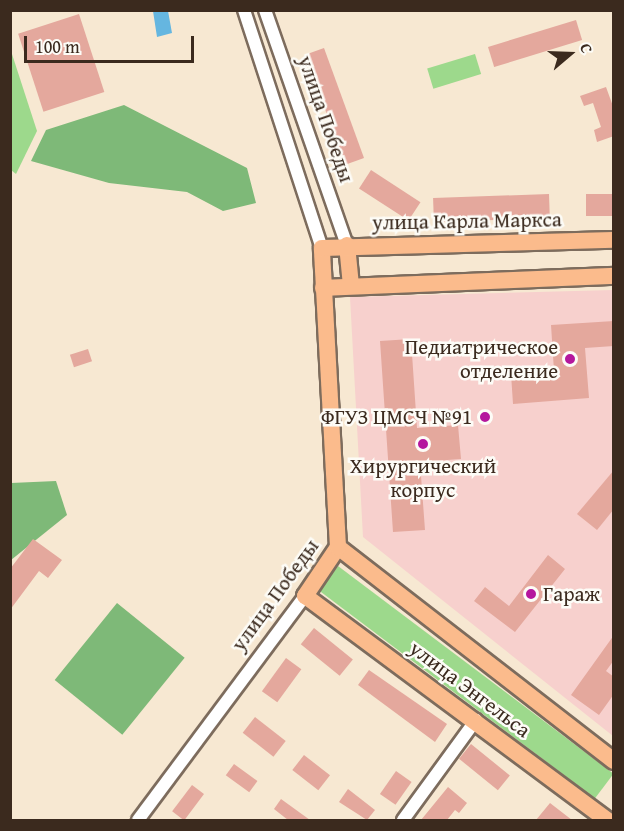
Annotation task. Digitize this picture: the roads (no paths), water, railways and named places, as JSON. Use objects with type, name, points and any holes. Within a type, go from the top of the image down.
[{"type":"main road","name":"улица Карла Маркса","points":[[322,248],[346,245],[614,240]]},
{"type":"main road","name":"улица Победы","points":[[346,245],[351,286]]},
{"type":"main road","name":"улица Победы","points":[[305,596],[338,547],[322,248]]},
{"type":"main road","points":[[323,288],[614,276]]},
{"type":"main road","name":"улица Энгельса","points":[[338,547],[614,761]]},
{"type":"main road","name":"улица Энгельса","points":[[305,596],[476,720],[607,820]]},
{"type":"street","name":"улица Победы","points":[[244,10],[322,248]]},
{"type":"street","name":"улица Победы","points":[[265,10],[346,245]]},
{"type":"street","name":"улица Победы","points":[[138,820],[305,596]]},
{"type":"street","points":[[403,820],[476,720]]},
{"type":"water","points":[[153,11],[168,11],[172,33],[157,37]]},
{"type":"place","name":"Педиатрическое отделение","points":[[570,359]]},
{"type":"place","name":"ФГУЗ ЦМСЧ №91","points":[[485,417]]},
{"type":"place","name":"Хирургический корпус","points":[[423,444]]},
{"type":"place","name":"Гараж","points":[[531,594]]}]
